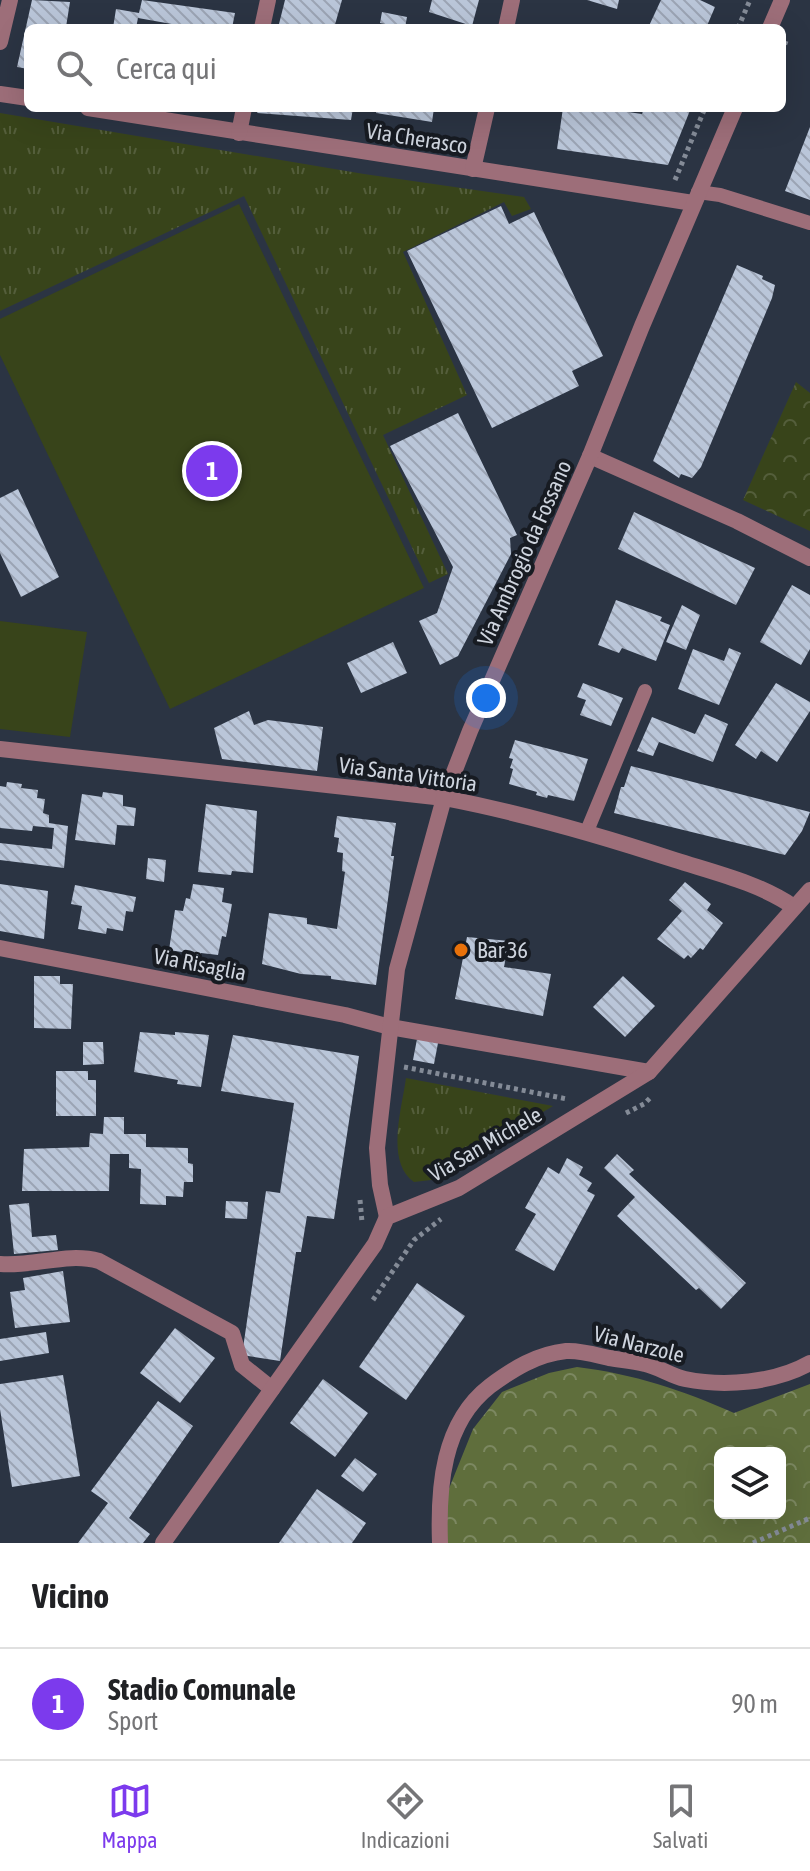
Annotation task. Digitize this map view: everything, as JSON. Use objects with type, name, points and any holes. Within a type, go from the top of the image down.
[{"type":"street","points":[[0,42],[10,0]]},
{"type":"street","points":[[263,24],[268,0]]},
{"type":"street","points":[[507,24],[512,0]]},
{"type":"street","points":[[772,24],[782,0]]},
{"type":"street","points":[[0,94],[24,97]]},
{"type":"street","name":"Via Cherasco","points":[[112,112],[667,199],[696,197]]},
{"type":"street","points":[[239,133],[243,112]]},
{"type":"street","points":[[473,169],[486,112]]},
{"type":"street","name":"Via Ambrogio da Fossano","points":[[387,1217],[377,1148],[397,969],[444,798],[733,112]]},
{"type":"street","points":[[590,456],[737,521],[810,558]]},
{"type":"street","name":"Via Santa Vittoria","points":[[0,749],[444,798],[587,831],[747,883],[780,897],[794,907]]},
{"type":"street","name":"Via San Michele","points":[[387,1217],[459,1188],[649,1072],[810,890]]},
{"type":"street","name":"Via Risaglia","points":[[0,948],[345,1015],[390,1027]]},
{"type":"street","points":[[390,1027],[649,1072]]},
{"type":"street","points":[[163,1543],[375,1244],[387,1217]]},
{"type":"street","points":[[0,1264],[15,1265],[82,1256],[99,1261],[232,1333],[242,1365],[272,1389]]},
{"type":"street","name":"Via Narzole","points":[[440,1543],[439,1511],[444,1461],[455,1432],[485,1390],[512,1370],[536,1358],[569,1351],[646,1364],[684,1379],[721,1382],[766,1379],[810,1363]]},
{"type":"lane","points":[[696,197],[720,195],[810,223]]},
{"type":"lane","points":[[587,831],[645,691]]},
{"type":"path","points":[[740,24],[750,0]]},
{"type":"path","points":[[667,199],[703,112]]},
{"type":"path","points":[[400,1067],[580,1101]]},
{"type":"path","points":[[359,1186],[362,1227]]},
{"type":"path","points":[[373,1300],[414,1240],[450,1215]]},
{"type":"path","points":[[753,1543],[810,1518]]},
{"type":"green space","points":[[0,113],[364,174],[524,197],[531,209],[512,216],[504,202],[403,252],[467,395],[383,435],[448,574],[429,583],[244,196],[0,311]]},
{"type":"green space","points":[[239,204],[424,588],[170,709],[0,355],[0,319]]},
{"type":"green space","points":[[796,382],[810,393],[810,531],[743,500]]},
{"type":"green space","points":[[0,621],[87,632],[70,737],[0,729]]},
{"type":"green space","points":[[406,1078],[553,1106],[431,1180],[414,1182],[405,1173],[398,1148]]},
{"type":"green space","points":[[577,1367],[677,1390],[734,1413],[810,1384],[810,1543],[447,1543],[446,1496],[473,1429],[502,1392],[549,1373]]},
{"type":"building","points":[[32,0],[70,2],[66,24],[27,24]]},
{"type":"building","points":[[142,0],[235,13],[233,24],[172,24],[138,18],[137,24],[114,24],[116,9],[139,13]]},
{"type":"building","points":[[285,0],[342,0],[335,24],[279,24]]},
{"type":"building","points":[[432,0],[479,0],[473,24],[429,12]]},
{"type":"building","points":[[587,0],[619,0],[617,9]]},
{"type":"building","points":[[661,0],[700,0],[715,7],[708,24],[650,24]]},
{"type":"building","points":[[382,12],[407,17],[406,24],[380,23]]},
{"type":"building","points":[[24,36],[24,68],[17,67]]},
{"type":"building","points":[[257,112],[352,112],[351,120]]},
{"type":"building","points":[[376,112],[433,112],[432,122]]},
{"type":"building","points":[[562,112],[689,112],[668,165],[557,149]]},
{"type":"building","points":[[810,127],[810,200],[785,191]]},
{"type":"building","points":[[501,206],[509,224],[534,212],[603,356],[572,371],[579,386],[492,428],[407,251]]},
{"type":"building","points":[[737,265],[775,285],[772,298],[701,467],[692,478],[681,474],[679,478],[653,461]]},
{"type":"building","points":[[458,413],[517,535],[510,538],[511,554],[458,656],[440,665],[419,621],[437,613],[453,567],[390,446]]},
{"type":"building","points":[[18,489],[59,577],[21,597],[0,553],[0,498]]},
{"type":"building","points":[[634,512],[755,568],[736,605],[618,549]]},
{"type":"building","points":[[792,585],[810,595],[810,649],[801,665],[760,642]]},
{"type":"building","points":[[616,600],[662,617],[660,621],[670,625],[656,661],[622,648],[619,653],[598,645]]},
{"type":"building","points":[[682,605],[700,615],[686,650],[666,642]]},
{"type":"building","points":[[393,642],[407,673],[361,693],[347,663]]},
{"type":"building","points":[[729,648],[741,653],[719,705],[678,689],[693,649],[724,661]]},
{"type":"building","points":[[583,683],[623,698],[611,726],[580,715],[586,700],[577,697]]},
{"type":"building","points":[[776,683],[810,702],[810,711],[777,762],[761,751],[756,759],[735,745]]},
{"type":"building","points":[[249,711],[254,725],[268,720],[323,727],[317,771],[222,759],[214,728]]},
{"type":"building","points":[[705,714],[728,724],[713,762],[659,742],[653,756],[637,751],[652,717],[695,734]]},
{"type":"building","points":[[515,740],[588,759],[574,801],[548,795],[547,798],[509,784],[513,759],[509,758]]},
{"type":"building","points":[[631,766],[810,812],[802,831],[785,855],[614,813]]},
{"type":"building","points":[[7,782],[38,790],[37,798],[45,799],[43,813],[49,815],[49,823],[68,826],[64,868],[0,860],[0,843],[52,849],[54,828],[33,826],[32,831],[0,828],[0,786],[6,787]]},
{"type":"building","points":[[103,792],[123,795],[123,806],[136,808],[134,826],[117,825],[115,845],[75,840],[82,794],[102,797]]},
{"type":"building","points":[[206,804],[257,811],[253,873],[198,872]]},
{"type":"building","points":[[337,816],[396,823],[376,985],[301,974],[262,964],[269,913],[307,918],[307,924],[337,929],[345,872],[342,871],[343,853],[337,852],[339,838],[334,837]]},
{"type":"building","points":[[148,858],[166,860],[164,882],[146,879]]},
{"type":"building","points":[[685,882],[711,904],[707,910],[723,923],[703,950],[700,948],[691,958],[688,955],[684,959],[657,939],[682,911],[669,900]]},
{"type":"building","points":[[0,884],[48,891],[44,939],[0,931]]},
{"type":"building","points":[[193,884],[224,888],[222,902],[232,904],[226,937],[222,936],[218,955],[169,950],[175,910],[183,911]]},
{"type":"building","points":[[75,885],[136,897],[133,912],[126,911],[123,931],[107,928],[106,934],[78,929],[82,906],[71,904]]},
{"type":"building","points":[[467,937],[509,941],[504,967],[551,974],[543,1016],[455,999]]},
{"type":"building","points":[[34,976],[60,976],[60,984],[73,984],[71,1029],[34,1028]]},
{"type":"building","points":[[623,976],[655,1006],[625,1037],[593,1007]]},
{"type":"building","points":[[140,1032],[209,1035],[201,1087],[134,1072]]},
{"type":"building","points":[[233,1035],[359,1056],[334,1219],[307,1216],[301,1252],[296,1252],[280,1361],[242,1355],[266,1191],[280,1193],[294,1103],[221,1091]]},
{"type":"building","points":[[417,1039],[438,1043],[434,1064],[413,1060]]},
{"type":"building","points":[[83,1042],[103,1042],[104,1064],[83,1065]]},
{"type":"building","points":[[56,1071],[88,1071],[88,1080],[96,1080],[96,1116],[56,1116]]},
{"type":"building","points":[[104,1117],[124,1117],[124,1134],[146,1134],[146,1147],[188,1148],[188,1163],[193,1164],[193,1182],[184,1182],[183,1197],[166,1196],[166,1205],[140,1204],[141,1169],[129,1168],[129,1154],[110,1154],[109,1191],[22,1191],[24,1149],[89,1147],[90,1133],[103,1134]]},
{"type":"building","points":[[617,1154],[634,1170],[629,1174],[746,1283],[721,1309],[699,1288],[696,1290],[617,1216],[635,1197],[604,1168]]},
{"type":"building","points":[[567,1158],[583,1167],[579,1175],[592,1183],[587,1191],[595,1195],[554,1271],[515,1250],[536,1214],[525,1208],[548,1167],[559,1174]]},
{"type":"building","points":[[226,1201],[248,1202],[247,1219],[225,1218]]},
{"type":"building","points":[[29,1203],[32,1237],[56,1235],[58,1250],[14,1254],[9,1205]]},
{"type":"building","points":[[63,1271],[70,1322],[15,1328],[10,1292],[25,1290],[23,1278]]},
{"type":"building","points":[[417,1283],[465,1316],[406,1400],[359,1367]]},
{"type":"building","points":[[175,1328],[215,1358],[180,1403],[140,1373]]},
{"type":"building","points":[[46,1332],[49,1353],[0,1361],[0,1339]]},
{"type":"building","points":[[63,1375],[80,1476],[12,1487],[0,1409],[0,1384]]},
{"type":"building","points":[[323,1379],[368,1413],[335,1457],[290,1423]]},
{"type":"building","points":[[158,1401],[193,1426],[129,1518],[150,1534],[143,1543],[78,1543],[108,1503],[91,1491]]},
{"type":"building","points":[[355,1458],[377,1474],[363,1492],[341,1476]]},
{"type":"building","points":[[317,1489],[366,1523],[352,1543],[279,1543]]},
{"type":"place","name":"Stadio Comunale","points":[[212,471]]},
{"type":"place","name":"Bar 36","points":[[461,950]]}]
